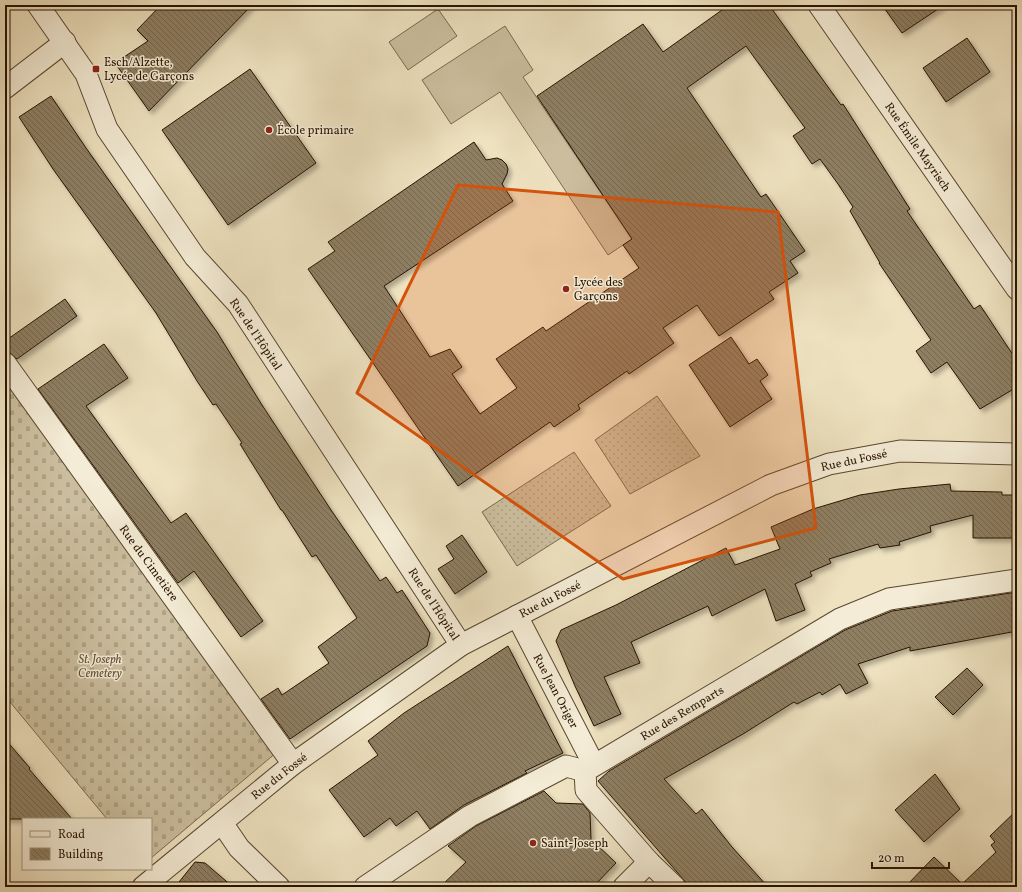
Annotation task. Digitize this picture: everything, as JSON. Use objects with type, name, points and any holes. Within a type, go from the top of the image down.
[{"type":"street","name":"Rue de l'Hôpital","points":[[38,5],[86,74],[107,129],[195,257],[238,304],[461,645]]},
{"type":"street","name":"Rue Émile Mayrisch","points":[[819,5],[1017,289]]},
{"type":"street","points":[[5,88],[65,42]]},
{"type":"street","name":"Rue du Cimetière","points":[[5,363],[293,764]]},
{"type":"street","name":"Rue du Fossé","points":[[143,887],[293,764],[461,645],[771,485],[829,464],[900,450],[1017,454]]},
{"type":"street","name":"Rue des Remparts","points":[[590,768],[840,619],[889,599],[1017,580]]},
{"type":"street","name":"Rue Jean Origer","points":[[517,616],[590,768],[586,790],[649,862],[675,887]]},
{"type":"street","points":[[365,887],[477,812],[566,766],[590,768]]},
{"type":"street","points":[[222,823],[239,848],[279,887]]},
{"type":"street","points":[[624,887],[649,862]]},
{"type":"highlighted area","points":[[458,185],[778,212],[816,528],[623,579],[357,393]]},
{"type":"green space","points":[[438,9],[457,36],[408,70],[389,42]]},
{"type":"green space","points":[[505,26],[533,70],[523,77],[632,239],[608,255],[500,92],[451,124],[422,80]]},
{"type":"green space","name":"St. Joseph Cemetery","points":[[5,381],[277,752],[152,857],[152,818],[106,818],[5,696]]},
{"type":"green space","points":[[657,396],[700,456],[630,494],[595,440]]},
{"type":"green space","points":[[574,452],[611,506],[517,566],[482,512]]},
{"type":"building","points":[[161,5],[252,5],[149,111],[115,63],[148,41],[137,30]]},
{"type":"building","points":[[729,5],[769,5],[841,105],[843,104],[910,209],[907,211],[974,309],[980,305],[1017,361],[1017,387],[980,409],[947,362],[931,373],[916,351],[931,340],[879,263],[850,211],[853,207],[838,184],[820,159],[812,164],[793,136],[805,128],[746,46],[687,88],[761,197],[766,194],[805,251],[790,261],[798,273],[769,292],[774,299],[719,336],[697,305],[663,328],[674,343],[629,374],[627,371],[578,405],[580,409],[554,427],[550,422],[458,486],[308,269],[335,251],[328,242],[474,142],[486,160],[497,158],[502,160],[508,169],[502,184],[513,201],[384,286],[430,357],[450,349],[462,367],[452,374],[480,414],[517,388],[496,359],[543,327],[546,331],[639,268],[623,245],[632,239],[537,96],[643,24],[663,52]]},
{"type":"building","points":[[882,5],[944,5],[902,33]]},
{"type":"building","points":[[967,38],[990,72],[946,102],[923,68]]},
{"type":"building","points":[[250,69],[316,163],[228,225],[162,130]]},
{"type":"building","points":[[51,96],[86,148],[217,332],[262,405],[380,581],[386,577],[397,593],[402,590],[430,633],[427,646],[290,739],[261,699],[278,688],[282,695],[329,663],[318,647],[357,618],[316,555],[312,557],[281,510],[240,444],[242,443],[216,404],[213,405],[197,381],[156,313],[53,169],[19,117]]},
{"type":"building","points":[[65,299],[77,316],[17,359],[8,352],[5,347],[5,341]]},
{"type":"building","points":[[731,337],[749,364],[757,359],[768,375],[760,381],[772,399],[730,427],[689,365]]},
{"type":"building","points":[[104,344],[128,378],[86,406],[171,523],[186,513],[263,621],[241,637],[194,571],[178,583],[38,389]]},
{"type":"building","points":[[950,484],[951,491],[1002,492],[1002,495],[1017,495],[1017,538],[973,538],[973,515],[930,526],[931,532],[899,542],[900,545],[880,548],[878,544],[829,559],[831,563],[810,572],[812,576],[795,584],[805,610],[776,621],[765,589],[712,616],[708,606],[631,642],[640,663],[604,677],[621,714],[594,726],[556,641],[561,630],[616,605],[726,548],[735,565],[780,549],[771,527],[813,509],[860,495],[899,489]]},
{"type":"building","points":[[462,535],[487,572],[455,594],[438,569],[454,559],[446,546]]},
{"type":"building","points":[[1017,592],[1017,631],[910,651],[910,647],[858,664],[868,683],[846,694],[840,684],[822,695],[820,692],[797,704],[794,702],[743,734],[664,779],[696,814],[702,809],[732,847],[768,887],[690,887],[598,781],[609,771],[845,630],[892,611]]},
{"type":"building","points":[[508,646],[563,753],[525,771],[527,773],[464,805],[430,829],[417,811],[396,826],[390,818],[364,837],[329,790],[378,755],[368,741],[404,713]]},
{"type":"building","points":[[967,668],[983,685],[953,715],[935,697]]},
{"type":"building","points":[[5,739],[71,818],[5,819]]},
{"type":"building","points":[[935,774],[960,809],[924,842],[895,810]]},
{"type":"building","name":"Saint-Joseph","points":[[544,791],[556,803],[583,804],[590,813],[591,839],[616,863],[593,887],[440,887],[466,862],[448,846],[476,826]]},
{"type":"building","points":[[1017,810],[1017,887],[905,887],[934,857],[962,884],[996,852],[991,845],[995,842],[990,836]]},
{"type":"building","points":[[195,862],[205,863],[233,887],[175,887]]},
{"type":"place","name":"Esch/Alzette, Lycée de Garçons","points":[[96,69]]},
{"type":"place","name":"École primaire","points":[[269,130]]},
{"type":"place","name":"Lycée des Garçons","points":[[566,289]]},
{"type":"place","name":"Saint-Joseph","points":[[533,843]]}]
